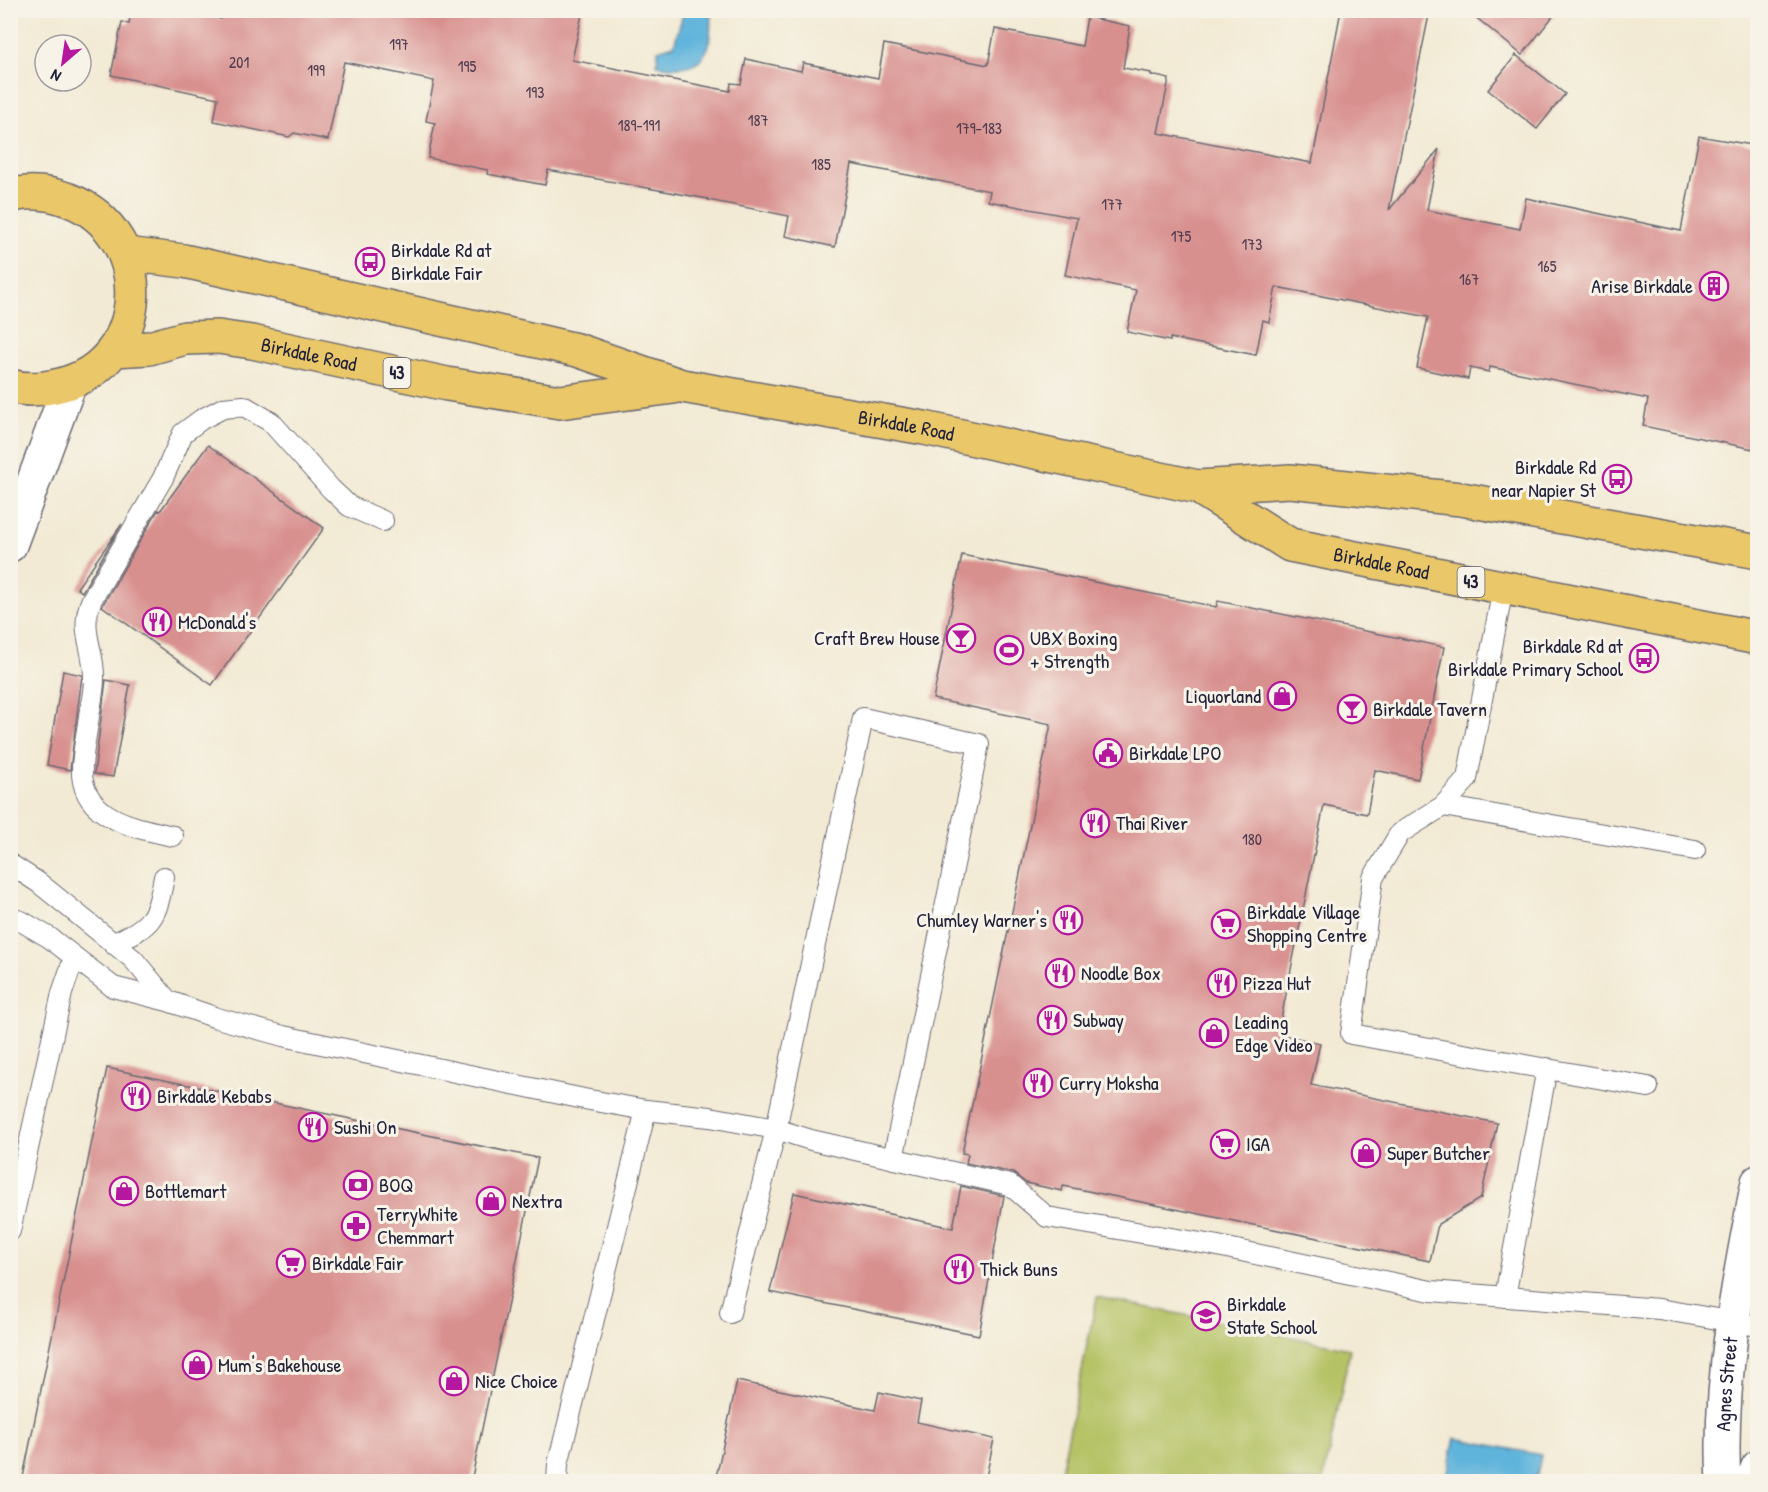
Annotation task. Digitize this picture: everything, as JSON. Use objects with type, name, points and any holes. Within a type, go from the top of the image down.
[{"type":"main road","points":[[10,196],[20,193],[52,194],[83,205],[109,226],[126,254],[133,286],[129,320],[114,350],[95,370],[70,383],[45,389],[10,386]]},
{"type":"main road","name":"Birkdale Road","points":[[126,254],[184,261],[577,350],[682,386],[924,428],[1198,487],[1290,481],[1461,499],[1758,552]]},
{"type":"main road","name":"Birkdale Road","points":[[114,350],[149,348],[185,338],[218,337],[252,342],[447,384],[560,402],[682,386]]},
{"type":"main road","name":"Birkdale Road","points":[[1198,487],[1290,545],[1758,638]]},
{"type":"street","points":[[10,545],[70,383]]},
{"type":"street","name":"Agnes Street","points":[[1724,1482],[1726,1395],[1745,1323],[1742,1263],[1758,1182]]},
{"type":"street","points":[[1752,1482],[1758,1467]]},
{"type":"lane","points":[[173,836],[137,828],[111,818],[93,804],[84,790],[82,772],[94,678],[86,614],[92,599],[163,478],[183,433],[202,419],[223,408],[244,406],[272,422],[349,506],[383,521]]},
{"type":"lane","points":[[1503,588],[1467,779],[1443,806],[1400,834],[1373,878],[1351,1034],[1648,1088]]},
{"type":"lane","points":[[730,1313],[776,1129],[863,718],[978,744],[893,1159]]},
{"type":"lane","points":[[1443,806],[1695,850]]},
{"type":"lane","points":[[10,864],[39,883],[133,959],[168,1001]]},
{"type":"lane","points":[[113,944],[140,931],[152,919],[158,907],[164,877]]},
{"type":"lane","points":[[10,918],[21,921],[50,938],[112,987],[168,1001],[217,1018],[283,1036],[584,1099],[776,1129],[812,1140],[1010,1185],[1047,1217],[1213,1245],[1431,1291],[1659,1309],[1745,1323]]},
{"type":"lane","points":[[10,1231],[62,993],[74,958]]},
{"type":"lane","points":[[1505,1297],[1547,1068]]},
{"type":"lane","points":[[557,1482],[558,1464],[646,1110]]},
{"type":"green space","points":[[1097,1297],[1350,1349],[1323,1481],[1059,1481]]},
{"type":"water","points":[[684,11],[703,11],[711,16],[710,42],[705,53],[688,66],[657,65],[658,50],[674,45]]},
{"type":"water","points":[[1455,1438],[1541,1455],[1536,1481],[1446,1481]]},
{"type":"building","points":[[131,10],[182,10],[221,19],[222,10],[583,10],[572,60],[730,91],[731,83],[741,84],[746,59],[801,71],[803,63],[878,78],[884,44],[988,65],[995,29],[1082,46],[1087,17],[1130,26],[1123,68],[1169,79],[1158,133],[1312,163],[1341,10],[1430,10],[1389,210],[1439,149],[1427,210],[1520,229],[1526,198],[1681,231],[1699,136],[1758,146],[1758,450],[1643,426],[1648,399],[1490,367],[1489,372],[1470,368],[1468,379],[1417,368],[1428,317],[1276,287],[1269,322],[1263,320],[1256,355],[1127,332],[1136,290],[1065,275],[1077,218],[988,201],[990,191],[851,164],[835,247],[785,236],[789,216],[548,170],[545,185],[487,174],[488,170],[428,158],[435,123],[426,121],[434,81],[344,62],[328,140],[294,133],[289,137],[214,121],[218,98],[111,75],[122,22],[129,24]]},
{"type":"building","points":[[1467,10],[1558,10],[1522,55]]},
{"type":"building","points":[[1516,55],[1565,94],[1537,129],[1488,90]]},
{"type":"building","points":[[208,445],[324,528],[212,685],[102,606],[158,510],[160,511]]},
{"type":"building","points":[[122,524],[82,592],[77,588]]},
{"type":"building","points":[[962,555],[1216,607],[1218,601],[1444,647],[1418,779],[1375,770],[1367,814],[1324,805],[1278,1034],[1320,1043],[1311,1085],[1497,1123],[1481,1198],[1438,1224],[1430,1261],[1063,1186],[1062,1191],[1026,1183],[1013,1173],[966,1163],[968,1154],[962,1153],[1051,724],[933,699]]},
{"type":"building","points":[[63,671],[82,675],[70,770],[47,765]]},
{"type":"building","points":[[106,680],[130,685],[113,777],[94,774]]},
{"type":"building","name":"Birkdale Fair","points":[[107,1068],[538,1158],[471,1482],[22,1482]]},
{"type":"building","points":[[961,1186],[1004,1196],[979,1335],[770,1292],[794,1193],[953,1228]]},
{"type":"building","points":[[737,1381],[875,1410],[879,1392],[921,1401],[917,1422],[994,1439],[985,1482],[715,1482]]},
{"type":"place","name":"Birkdale Rd at Birkdale Fair","points":[[370,262]]},
{"type":"place","name":"Arise Birkdale","points":[[1714,286]]},
{"type":"place","name":"Birkdale Rd near Napier St","points":[[1617,479]]},
{"type":"place","name":"McDonald's","points":[[157,622]]},
{"type":"place","name":"Craft Brew House","points":[[961,638]]},
{"type":"place","name":"UBX Boxing + Strength","points":[[1009,650]]},
{"type":"place","name":"Birkdale Rd at Birkdale Primary School","points":[[1644,658]]},
{"type":"place","name":"Liquorland","points":[[1282,696]]},
{"type":"place","name":"Birkdale Tavern","points":[[1352,709]]},
{"type":"place","name":"Birkdale LPO","points":[[1108,753]]},
{"type":"place","name":"Thai River","points":[[1095,823]]},
{"type":"place","name":"Chumley Warner's","points":[[1068,920]]},
{"type":"place","name":"Birkdale Village Shopping Centre","points":[[1226,924]]},
{"type":"place","name":"Noodle Box","points":[[1060,973]]},
{"type":"place","name":"Pizza Hut","points":[[1222,983]]},
{"type":"place","name":"Subway","points":[[1052,1020]]},
{"type":"place","name":"Leading Edge Video","points":[[1214,1033]]},
{"type":"place","name":"Curry Moksha","points":[[1038,1083]]},
{"type":"place","name":"Birkdale Kebabs","points":[[136,1096]]},
{"type":"place","name":"Sushi On","points":[[313,1127]]},
{"type":"place","name":"IGA","points":[[1225,1144]]},
{"type":"place","name":"Super Butcher","points":[[1366,1153]]},
{"type":"place","name":"BOQ","points":[[358,1185]]},
{"type":"place","name":"Bottlemart","points":[[124,1191]]},
{"type":"place","name":"Nextra","points":[[491,1201]]},
{"type":"place","name":"TerryWhite Chemmart","points":[[356,1226]]},
{"type":"place","name":"Birkdale Fair","points":[[291,1263]]},
{"type":"place","name":"Thick Buns","points":[[959,1269]]},
{"type":"place","name":"Birkdale State School","points":[[1206,1316]]},
{"type":"place","name":"Mum's Bakehouse","points":[[197,1365]]},
{"type":"place","name":"Nice Choice","points":[[454,1381]]}]
